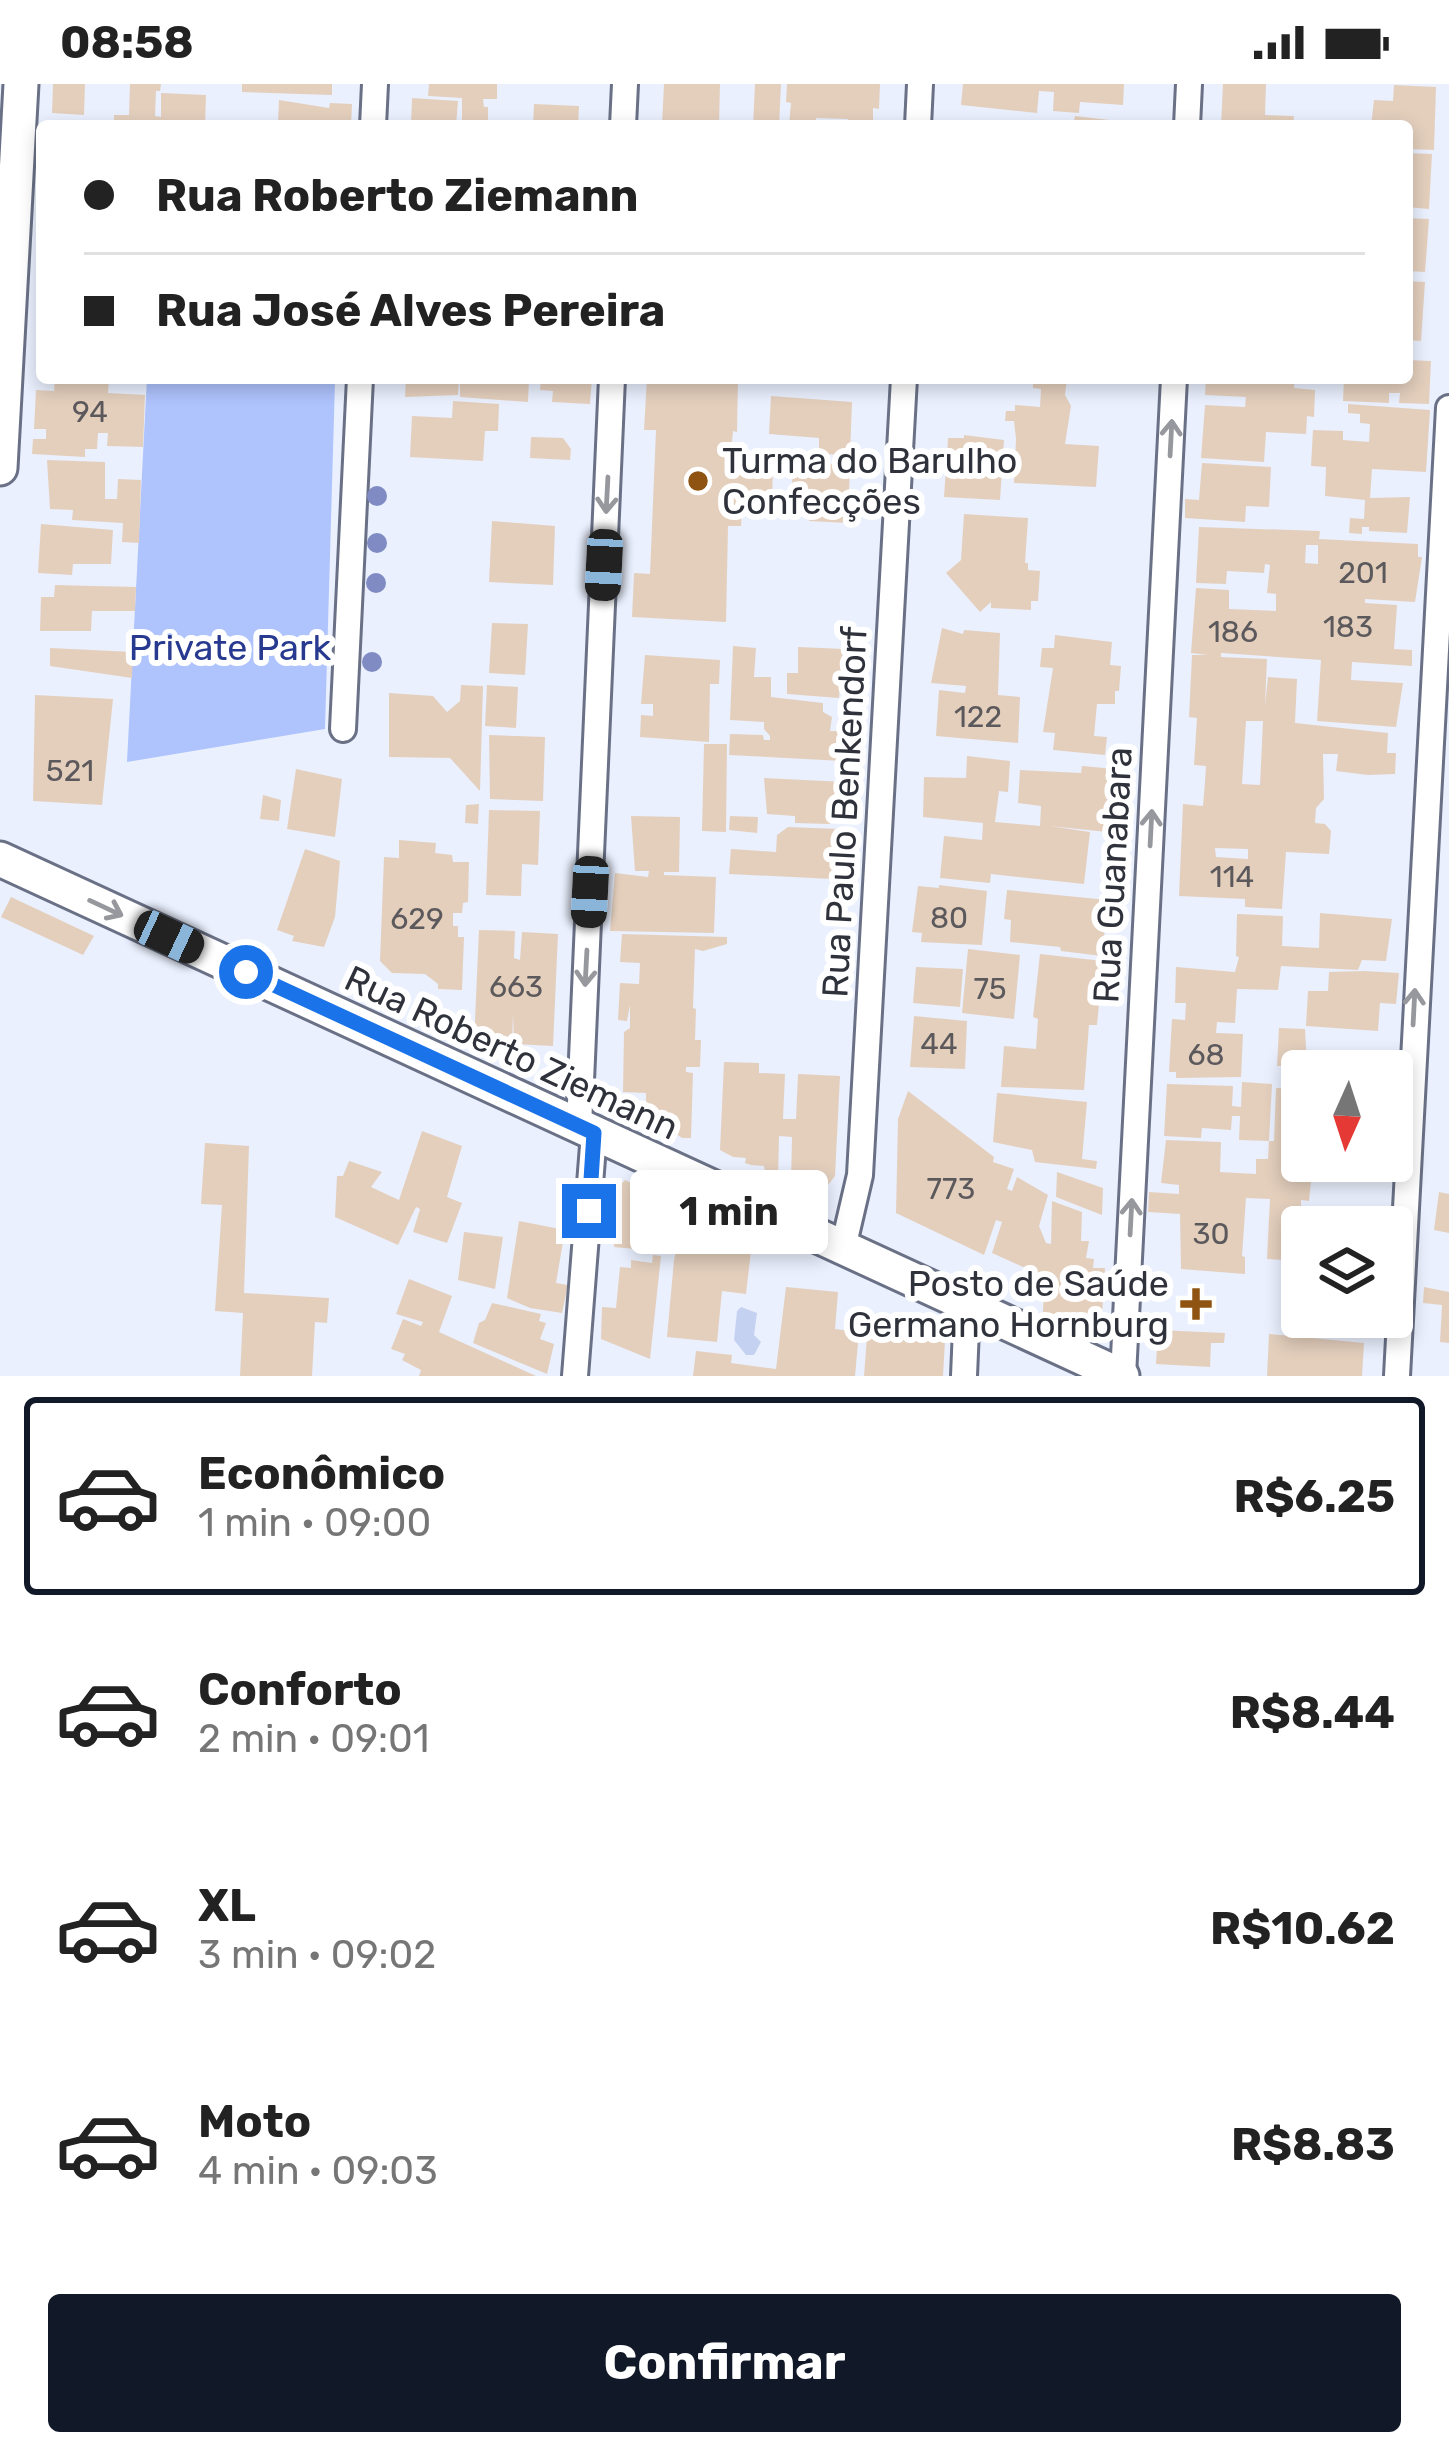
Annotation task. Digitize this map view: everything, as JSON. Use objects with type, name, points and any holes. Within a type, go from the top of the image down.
[{"type":"main road","points":[[0,467],[28,201],[21,84]]},
{"type":"main road","name":"Rua Roberto Ziemann","points":[[0,859],[1122,1376]]},
{"type":"street","points":[[373,120],[375,84]]},
{"type":"street","points":[[623,120],[625,84]]},
{"type":"street","points":[[918,120],[920,84]]},
{"type":"street","points":[[1186,120],[1189,84]]},
{"type":"street","points":[[344,729],[360,384]]},
{"type":"street","points":[[575,1376],[612,384]]},
{"type":"street","name":"Rua Paulo Benkendorf","points":[[843,1248],[860,1175],[904,384]]},
{"type":"street","name":"Rua Guanabara","points":[[1122,1376],[1174,384]]},
{"type":"street","points":[[1396,1376],[1449,408]]},
{"type":"street","points":[[964,1376],[967,1305]]},
{"type":"green space","name":"Private Park","points":[[147,384],[335,384],[325,729],[127,762]]},
{"type":"shaded area","points":[[741,1307],[757,1313],[754,1335],[761,1342],[754,1355],[746,1355],[734,1340]]},
{"type":"building","points":[[53,84],[85,84],[84,115],[52,113]]},
{"type":"building","points":[[130,84],[161,84],[156,91],[155,116],[161,117],[161,93],[206,95],[205,120],[114,120],[114,115],[129,115]]},
{"type":"building","points":[[242,84],[332,84],[332,95],[242,92]]},
{"type":"building","points":[[429,84],[497,84],[497,99],[483,99],[488,120],[462,120],[462,98],[428,96]]},
{"type":"building","points":[[664,84],[720,84],[719,120],[662,120]]},
{"type":"building","points":[[755,84],[781,84],[779,120],[753,120]]},
{"type":"building","points":[[787,84],[880,84],[879,109],[873,108],[873,120],[790,120],[791,103],[786,102]]},
{"type":"building","points":[[963,84],[1124,84],[1123,105],[1080,102],[1079,113],[1053,111],[1054,92],[1039,91],[1037,113],[961,105]]},
{"type":"building","points":[[1223,84],[1266,84],[1265,115],[1294,116],[1294,120],[1221,120]]},
{"type":"building","points":[[1394,85],[1436,87],[1434,150],[1413,149],[1413,120],[1372,120],[1374,100],[1393,101]]},
{"type":"building","points":[[412,98],[458,101],[456,120],[411,120]]},
{"type":"building","points":[[279,100],[329,108],[330,103],[352,104],[351,120],[278,120]]},
{"type":"building","points":[[534,104],[579,106],[578,120],[533,120]]},
{"type":"building","points":[[1413,153],[1432,154],[1429,209],[1413,208]]},
{"type":"building","points":[[1413,218],[1429,219],[1425,272],[1413,271]]},
{"type":"building","points":[[1413,281],[1425,282],[1421,341],[1413,340]]},
{"type":"building","points":[[1413,360],[1431,361],[1429,404],[1399,403],[1400,393],[1389,393],[1389,403],[1343,401],[1344,384],[1413,384]]},
{"type":"building","points":[[55,384],[109,384],[108,393],[145,395],[143,447],[107,446],[108,433],[98,433],[97,449],[85,449],[85,457],[32,454],[33,439],[46,439],[46,429],[34,429],[36,390],[54,391]]},
{"type":"building","points":[[406,384],[459,384],[458,395],[405,397]]},
{"type":"building","points":[[460,384],[529,384],[528,402],[460,397]]},
{"type":"building","points":[[540,384],[592,384],[590,404],[552,402],[553,391],[540,390]]},
{"type":"building","name":"Turma do Barulho Confecções","points":[[647,384],[738,384],[737,432],[733,431],[731,453],[773,456],[772,510],[742,509],[741,526],[728,526],[726,622],[632,617],[634,573],[650,574],[656,430],[644,430]]},
{"type":"building","points":[[1033,384],[1066,384],[1071,406],[1065,444],[1099,446],[1096,487],[1014,483],[1014,421],[1005,421],[1006,411],[1015,411],[1015,405],[1040,407],[1041,389]]},
{"type":"building","points":[[1206,384],[1294,384],[1294,388],[1315,390],[1314,417],[1307,416],[1306,434],[1266,432],[1264,462],[1201,458],[1205,405],[1245,407],[1246,397],[1205,395]]},
{"type":"building","points":[[771,396],[852,402],[850,455],[819,454],[819,438],[769,434]]},
{"type":"building","points":[[453,401],[499,404],[498,431],[485,431],[483,461],[410,457],[412,416],[452,418]]},
{"type":"building","points":[[1348,404],[1430,410],[1426,472],[1372,469],[1370,498],[1410,497],[1407,533],[1362,527],[1362,534],[1349,533],[1350,518],[1364,519],[1365,500],[1325,496],[1326,467],[1311,466],[1313,430],[1343,431],[1343,440],[1369,442],[1370,424],[1360,423],[1360,414],[1348,413]]},
{"type":"building","points":[[531,437],[563,438],[571,449],[570,460],[530,458]]},
{"type":"building","points":[[948,438],[1004,440],[1000,500],[944,497],[946,468],[955,468],[955,460],[947,459]]},
{"type":"building","points":[[47,460],[105,462],[105,499],[117,499],[118,479],[141,480],[139,543],[122,542],[123,523],[72,520],[73,510],[50,509]]},
{"type":"building","points":[[793,462],[850,465],[848,523],[809,521],[811,489],[792,487]]},
{"type":"building","points":[[1202,463],[1271,467],[1269,507],[1246,506],[1245,522],[1185,518],[1185,499],[1199,500]]},
{"type":"building","points":[[964,514],[1028,518],[1025,563],[1028,570],[1040,571],[1038,601],[1031,601],[1031,610],[991,608],[991,602],[980,612],[946,573],[961,560]]},
{"type":"building","points":[[492,521],[555,526],[553,585],[489,582]]},
{"type":"building","points":[[41,524],[113,530],[111,564],[73,564],[72,575],[38,573]]},
{"type":"building","points":[[1199,527],[1320,531],[1319,539],[1418,544],[1418,557],[1422,557],[1415,602],[1365,599],[1365,603],[1397,605],[1394,649],[1412,650],[1412,666],[1352,662],[1351,680],[1403,683],[1396,727],[1317,721],[1321,660],[1221,653],[1221,657],[1267,659],[1265,706],[1268,677],[1297,679],[1295,723],[1388,733],[1387,753],[1396,753],[1395,774],[1368,775],[1336,771],[1338,754],[1323,754],[1324,799],[1316,808],[1315,823],[1331,831],[1329,854],[1286,852],[1282,909],[1245,907],[1245,899],[1179,896],[1183,804],[1203,806],[1206,766],[1194,765],[1197,718],[1189,717],[1192,655],[1208,655],[1191,653],[1196,588],[1229,590],[1229,609],[1276,611],[1276,594],[1267,593],[1270,565],[1265,564],[1264,573],[1227,571],[1226,584],[1196,583]],"holes":[[[1306,545],[1318,545],[1318,564],[1305,563]],[[1246,721],[1263,721],[1260,785],[1242,784]],[[1215,848],[1248,849],[1248,859],[1216,857]]]},
{"type":"building","points":[[55,585],[136,587],[135,611],[92,611],[91,631],[40,631],[41,597],[54,597]]},
{"type":"building","points":[[492,623],[528,624],[525,675],[489,673]]},
{"type":"building","points":[[942,628],[963,634],[964,630],[1000,633],[998,695],[1020,697],[1018,743],[936,736],[939,690],[965,693],[966,686],[931,683]]},
{"type":"building","points":[[1055,635],[1112,642],[1110,665],[1121,666],[1119,691],[1115,691],[1115,704],[1097,704],[1094,736],[1107,737],[1105,755],[1053,750],[1055,733],[1043,732],[1053,668],[1040,667],[1042,648],[1054,648]]},
{"type":"building","points":[[733,646],[756,648],[754,677],[771,677],[771,697],[823,703],[823,712],[832,717],[830,731],[843,731],[843,761],[729,755],[730,734],[763,735],[770,740],[764,722],[730,720]]},
{"type":"building","points":[[798,647],[844,649],[839,698],[787,694],[787,673],[798,673]]},
{"type":"building","points":[[50,648],[133,652],[132,678],[50,666]]},
{"type":"building","points":[[645,655],[720,660],[719,684],[710,684],[709,742],[640,737],[641,715],[653,716],[653,704],[641,704]]},
{"type":"building","points":[[461,685],[483,686],[480,791],[450,758],[389,757],[389,693],[433,696],[447,712],[460,701]]},
{"type":"building","points":[[487,685],[518,687],[516,728],[485,726]]},
{"type":"building","points":[[35,695],[113,699],[102,805],[33,801]]},
{"type":"building","points":[[489,735],[545,737],[543,801],[490,799]]},
{"type":"building","points":[[704,744],[727,744],[726,832],[702,831]]},
{"type":"building","points":[[967,756],[1010,761],[1008,792],[999,791],[995,822],[1040,826],[1041,806],[1018,803],[1020,770],[1081,773],[1082,766],[1115,769],[1107,832],[1050,826],[1090,832],[1084,884],[991,874],[990,883],[940,878],[944,836],[982,840],[983,823],[923,817],[924,777],[966,778]]},
{"type":"building","points":[[296,769],[342,779],[335,837],[287,829]]},
{"type":"building","points":[[764,778],[845,782],[841,818],[830,818],[830,824],[795,823],[795,816],[767,814]]},
{"type":"building","points":[[263,795],[281,800],[279,821],[260,819]]},
{"type":"building","points":[[479,804],[478,824],[465,823],[466,805]]},
{"type":"building","points":[[489,810],[540,811],[538,865],[522,864],[521,896],[486,895]]},
{"type":"building","points":[[631,816],[680,817],[679,872],[664,875],[716,877],[714,933],[610,931],[615,873],[648,877],[649,871],[635,871]]},
{"type":"building","points":[[730,816],[758,817],[757,833],[729,830]]},
{"type":"building","points":[[788,827],[839,829],[840,844],[834,852],[839,857],[838,872],[853,872],[853,880],[729,874],[731,849],[776,852],[777,835]]},
{"type":"building","points":[[399,840],[436,843],[435,853],[452,855],[453,862],[469,862],[468,902],[463,903],[462,913],[453,913],[458,937],[464,937],[462,990],[438,989],[425,974],[392,973],[380,961],[384,857],[399,858]]},
{"type":"building","points":[[305,849],[340,861],[335,917],[324,947],[292,941],[294,936],[277,930]]},
{"type":"building","points":[[918,886],[987,891],[982,945],[921,942],[922,933],[912,932]]},
{"type":"building","points":[[1007,890],[1108,900],[1102,956],[1010,942],[1011,920],[1004,919]]},
{"type":"building","points":[[11,897],[94,936],[83,955],[1,917]]},
{"type":"building","points":[[1320,913],[1392,919],[1386,961],[1362,960],[1358,970],[1281,966],[1278,990],[1237,989],[1235,1023],[1217,1022],[1216,1033],[1243,1034],[1241,1077],[1176,1078],[1176,1072],[1169,1072],[1172,1019],[1185,1020],[1186,1003],[1175,1003],[1176,967],[1235,972],[1237,914],[1283,916],[1282,946],[1319,948]]},
{"type":"building","points":[[479,930],[515,931],[514,958],[520,960],[522,932],[558,934],[553,1046],[514,1044],[513,1014],[512,1045],[474,1043]]},
{"type":"building","points":[[622,934],[727,937],[727,944],[695,949],[695,1040],[701,1040],[700,1067],[686,1067],[686,1072],[693,1073],[691,1138],[682,1138],[675,1127],[646,1108],[646,1093],[623,1092],[624,1032],[630,1028],[630,1005],[627,1021],[618,1020],[620,983],[639,984],[640,963],[620,962]]},
{"type":"building","points":[[968,949],[1020,955],[1014,1019],[962,1013]]},
{"type":"building","points":[[1040,954],[1103,961],[1097,1025],[1089,1025],[1084,1090],[1001,1087],[1004,1046],[1036,1049],[1038,1019],[1033,1017]]},
{"type":"building","points":[[916,967],[963,969],[960,1007],[913,1003]]},
{"type":"building","points":[[1329,972],[1399,973],[1396,1004],[1380,1003],[1378,1031],[1306,1026],[1308,991],[1328,991]]},
{"type":"building","points":[[914,1016],[967,1021],[965,1069],[910,1067]]},
{"type":"building","points":[[1279,1028],[1305,1029],[1306,1050],[1281,1050],[1281,1066],[1277,1066]]},
{"type":"building","points":[[724,1062],[759,1063],[759,1073],[785,1074],[783,1119],[796,1119],[798,1074],[840,1076],[835,1176],[828,1185],[806,1190],[791,1183],[792,1137],[779,1136],[778,1179],[765,1172],[764,1166],[745,1163],[746,1158],[720,1150]]},
{"type":"building","points":[[1242,1082],[1272,1084],[1269,1141],[1239,1140],[1240,1116],[1232,1116],[1231,1130],[1202,1128],[1201,1138],[1164,1136],[1167,1084],[1233,1086],[1232,1106],[1241,1107]]},
{"type":"building","points":[[1276,1088],[1281,1088],[1281,1182],[1311,1182],[1309,1201],[1281,1206],[1281,1260],[1267,1259],[1270,1199],[1246,1198],[1245,1274],[1181,1269],[1180,1214],[1148,1212],[1149,1192],[1179,1194],[1179,1185],[1161,1183],[1166,1140],[1221,1142],[1220,1172],[1256,1174],[1256,1159],[1268,1159],[1269,1141],[1274,1141]]},
{"type":"building","points":[[908,1091],[994,1157],[993,1162],[1014,1169],[1007,1189],[1012,1191],[1017,1177],[1048,1195],[1039,1226],[1046,1243],[1051,1244],[1052,1201],[1082,1212],[1081,1241],[1089,1241],[1086,1258],[1094,1259],[1093,1268],[1105,1268],[1101,1331],[1042,1327],[1045,1277],[992,1253],[1002,1222],[996,1220],[984,1255],[896,1213],[898,1119]]},
{"type":"building","points":[[997,1093],[1087,1102],[1082,1159],[1097,1161],[1096,1169],[1035,1162],[1032,1150],[993,1142]]},
{"type":"building","points":[[422,1131],[462,1146],[447,1197],[462,1203],[447,1243],[413,1232],[420,1209],[416,1207],[398,1245],[335,1217],[337,1176],[343,1176],[349,1161],[382,1172],[371,1187],[399,1200]]},
{"type":"building","points":[[205,1143],[249,1146],[244,1293],[329,1298],[327,1323],[315,1322],[312,1376],[240,1376],[243,1313],[215,1311],[222,1205],[201,1204]]},
{"type":"building","points":[[1057,1172],[1103,1188],[1102,1215],[1056,1197]]},
{"type":"building","points":[[625,1180],[670,1200],[669,1224],[662,1225],[661,1240],[668,1241],[667,1252],[614,1247],[616,1189]]},
{"type":"building","points":[[1439,1192],[1449,1194],[1449,1233],[1434,1230]]},
{"type":"building","points":[[519,1221],[565,1230],[556,1283],[568,1285],[562,1313],[507,1298]]},
{"type":"building","points":[[682,1226],[711,1229],[710,1237],[728,1241],[728,1248],[751,1251],[746,1294],[722,1291],[717,1342],[667,1337]]},
{"type":"building","points":[[464,1232],[503,1237],[495,1289],[458,1280]]},
{"type":"building","points":[[653,1255],[661,1256],[650,1359],[601,1339],[602,1307],[616,1308],[620,1267],[631,1268],[631,1260],[652,1263]]},
{"type":"building","points":[[409,1279],[452,1296],[439,1332],[536,1376],[419,1376],[421,1370],[402,1360],[405,1354],[391,1349],[403,1319],[421,1326],[423,1322],[396,1314]]},
{"type":"building","points":[[786,1287],[838,1292],[835,1329],[859,1332],[855,1376],[693,1376],[696,1351],[732,1355],[731,1363],[776,1369]]},
{"type":"building","points":[[1424,1287],[1449,1292],[1449,1343],[1440,1342],[1442,1305],[1423,1303]]},
{"type":"building","points":[[492,1303],[541,1314],[539,1321],[546,1323],[540,1339],[554,1344],[547,1374],[473,1343]]},
{"type":"building","points":[[1158,1330],[1225,1333],[1224,1343],[1211,1343],[1210,1367],[1156,1364]]},
{"type":"building","points":[[1269,1334],[1364,1343],[1362,1376],[1267,1376]]},
{"type":"building","points":[[867,1337],[945,1341],[943,1376],[864,1376]]},
{"type":"place","name":"Turma do Barulho Confecções","points":[[698,481]]},
{"type":"place","name":"Posto de Saúde Germano Hornburg","points":[[1196,1304]]},
{"type":"route","points":[[246,972],[594,1133],[589,1211]]}]
